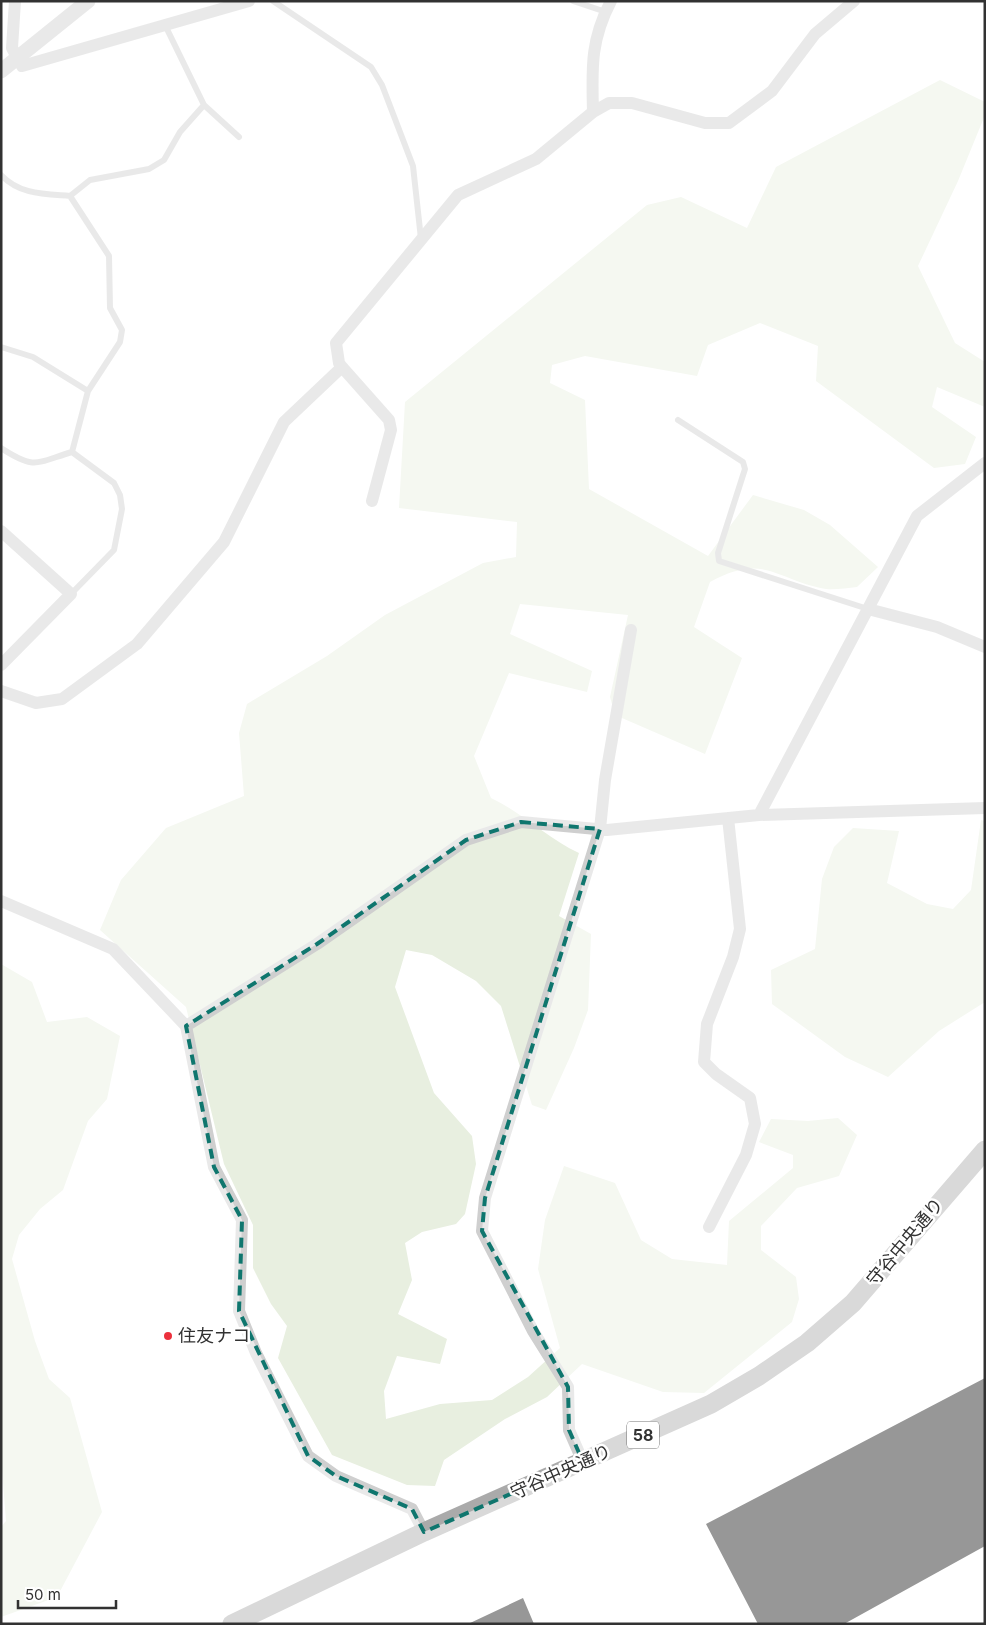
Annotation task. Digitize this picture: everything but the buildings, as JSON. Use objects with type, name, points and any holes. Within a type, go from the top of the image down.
[{"type":"main road","name":"守谷中央通り","points":[[232,1624],[424,1532],[712,1404],[760,1376],[807,1343],[853,1303],[985,1150]]},
{"type":"street","points":[[15,1],[12,48],[22,66],[249,1]]},
{"type":"street","points":[[1,71],[88,1]]},
{"type":"street","points":[[372,501],[390,430],[389,420],[339,363],[336,343],[458,195],[536,159],[593,112],[609,103],[632,103],[705,123],[729,123],[772,91],[815,34],[854,1]]},
{"type":"street","points":[[593,112],[592,70],[596,36],[608,7]]},
{"type":"street","points":[[1,691],[36,703],[62,699],[137,644],[224,542],[284,422],[342,367]]},
{"type":"street","points":[[759,815],[917,516],[985,462]]},
{"type":"street","points":[[1,531],[71,594],[1,665]]},
{"type":"street","points":[[868,609],[936,626],[985,647]]},
{"type":"street","points":[[583,1462],[569,1430],[568,1388],[533,1331],[482,1231],[485,1198],[600,830],[605,780],[631,630]]},
{"type":"street","points":[[186,1026],[317,944],[466,840],[521,822],[600,830],[759,815],[985,808]]},
{"type":"street","points":[[709,1227],[746,1155],[755,1124],[750,1098],[716,1074],[704,1062],[708,1024],[734,958],[740,929],[728,818]]},
{"type":"street","points":[[1,901],[113,949],[186,1026],[214,1167],[242,1220],[239,1311],[256,1353],[308,1456],[336,1476],[412,1509],[424,1532]]},
{"type":"lane","points":[[273,1],[371,67],[382,85],[412,166],[421,240]]},
{"type":"lane","points":[[573,1],[608,7]]},
{"type":"lane","points":[[166,25],[204,105],[240,137]]},
{"type":"lane","points":[[1,175],[9,183],[32,194],[70,196],[90,180],[149,169],[164,160],[180,132],[204,105]]},
{"type":"lane","points":[[70,196],[109,256],[110,308],[122,330],[120,342],[88,391],[72,452]]},
{"type":"lane","points":[[1,347],[33,357],[88,391]]},
{"type":"lane","points":[[678,420],[743,462],[745,469],[718,553],[720,561],[868,609]]},
{"type":"lane","points":[[1,448],[22,462],[31,464],[72,452]]},
{"type":"lane","points":[[71,594],[114,550],[122,509],[120,495],[114,483],[72,452]]},
{"type":"highlighted area","points":[[521,822],[600,829],[485,1198],[482,1231],[568,1387],[569,1430],[583,1462],[424,1532],[412,1509],[336,1476],[308,1456],[239,1311],[242,1220],[214,1167],[186,1026],[317,944],[466,840]]},
{"type":"green space","points":[[940,80],[985,102],[985,115],[958,181],[918,266],[955,343],[985,362],[985,407],[937,387],[932,407],[976,437],[965,464],[934,468],[816,381],[818,346],[760,323],[708,345],[697,376],[585,356],[552,365],[550,383],[585,400],[589,489],[708,556],[753,495],[804,510],[830,525],[878,567],[857,587],[841,589],[826,589],[809,585],[770,571],[757,569],[744,569],[729,573],[710,582],[694,627],[742,658],[705,754],[615,715],[610,697],[628,615],[520,604],[510,634],[592,671],[587,692],[509,673],[474,756],[491,798],[579,853],[559,916],[591,934],[588,1010],[574,1048],[546,1110],[532,1105],[501,1006],[476,981],[432,955],[406,950],[395,987],[434,1093],[472,1136],[476,1164],[465,1214],[456,1224],[422,1232],[405,1243],[412,1280],[398,1314],[447,1339],[440,1364],[397,1356],[384,1391],[386,1419],[440,1404],[492,1400],[528,1377],[560,1348],[538,1269],[545,1220],[564,1166],[615,1183],[641,1240],[672,1259],[727,1265],[729,1221],[793,1168],[793,1155],[759,1142],[771,1119],[808,1121],[838,1118],[857,1135],[839,1176],[797,1188],[761,1226],[761,1250],[796,1277],[799,1299],[792,1322],[704,1393],[663,1392],[582,1364],[547,1397],[505,1419],[444,1460],[435,1486],[407,1485],[332,1455],[278,1358],[287,1326],[271,1304],[253,1268],[253,1225],[224,1164],[186,1007],[100,930],[121,880],[166,828],[244,796],[239,733],[247,704],[327,656],[385,615],[483,563],[516,557],[517,522],[399,508],[405,402],[647,205],[681,197],[747,228],[776,167]]},
{"type":"green space","points":[[981,820],[985,821],[985,1002],[939,1031],[888,1077],[845,1057],[772,1004],[771,970],[815,949],[822,879],[834,847],[853,828],[899,831],[887,883],[927,904],[953,909],[971,890]]},
{"type":"green space","points":[[1,964],[32,982],[47,1022],[87,1017],[120,1036],[107,1099],[88,1121],[63,1190],[40,1209],[19,1235],[12,1259],[35,1341],[49,1379],[70,1398],[102,1512],[57,1597],[1,1617],[1,1527],[6,1521],[1,1457]]},
{"type":"place","name":"住友ナコ","points":[[168,1336]]}]
